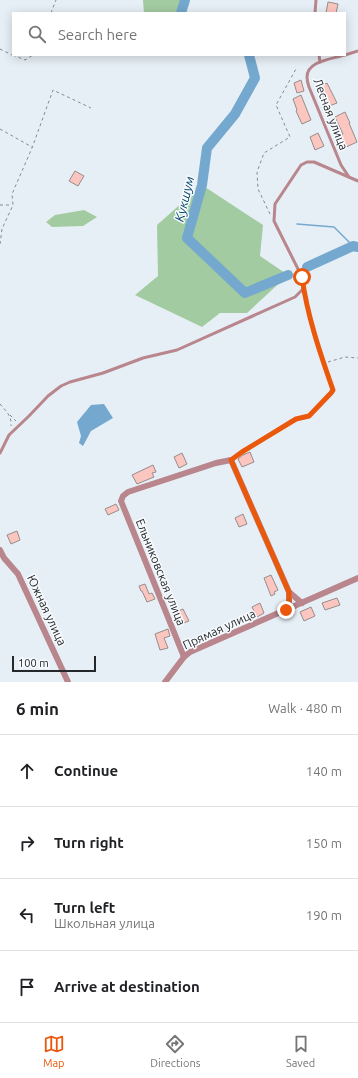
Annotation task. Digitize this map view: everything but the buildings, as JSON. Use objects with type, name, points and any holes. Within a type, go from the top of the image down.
[{"type":"street","name":"Ельниковская улица","points":[[184,657],[121,501],[122,496],[136,489],[216,463],[231,460]]},
{"type":"street","points":[[231,460],[289,592],[289,602],[286,610]]},
{"type":"street","name":"Южная улица","points":[[0,550],[4,558],[18,574],[68,682]]},
{"type":"street","name":"Прямая улица","points":[[165,682],[184,657],[190,652],[358,578]]},
{"type":"street","points":[[289,592],[302,603]]},
{"type":"lane","points":[[315,12],[316,0]]},
{"type":"lane","name":"Лесная улица","points":[[346,54],[358,51]]},
{"type":"lane","points":[[319,56],[320,62]]},
{"type":"lane","name":"Лесная улица","points":[[341,56],[320,62],[311,67],[307,78],[309,87],[341,165],[349,177]]},
{"type":"lane","points":[[231,460],[296,419],[309,416],[333,390],[319,351],[303,289],[302,277],[274,221],[275,204],[301,165],[307,162],[314,162],[358,181]]},
{"type":"lane","points":[[0,453],[9,435],[54,390],[61,386],[103,373],[143,358],[177,350],[295,296],[303,289]]},
{"type":"path","points":[[51,12],[56,0]]},
{"type":"path","points":[[0,49],[12,55]]},
{"type":"path","points":[[15,56],[25,60],[31,56]]},
{"type":"path","points":[[274,221],[258,189],[257,172],[264,153],[290,137],[276,105],[296,69]]},
{"type":"path","points":[[0,244],[2,229],[12,205],[12,194],[32,148],[53,90],[91,108]]},
{"type":"path","points":[[0,129],[32,148]]},
{"type":"path","points":[[0,205],[12,205]]},
{"type":"path","points":[[323,363],[345,357],[358,358]]},
{"type":"path","points":[[0,404],[16,421],[23,422]]},
{"type":"path","points":[[0,407],[5,410]]},
{"type":"path","points":[[8,413],[12,420],[9,435]]},
{"type":"green space","points":[[143,0],[185,0],[181,12],[144,12]]},
{"type":"green space","points":[[202,185],[263,225],[260,256],[288,275],[247,313],[220,313],[202,327],[135,295],[158,276],[157,225]]},
{"type":"green space","points":[[84,210],[97,217],[83,226],[52,227],[46,222],[55,215]]},
{"type":"water","points":[[104,404],[113,418],[91,431],[83,446],[79,443],[81,436],[77,422],[91,405]]},
{"type":"waterway","name":"Кукшум","points":[[181,12],[185,0]]},
{"type":"waterway","name":"Кукшум","points":[[249,56],[255,78],[235,114],[207,148],[202,185],[187,238],[245,293],[288,275]]},
{"type":"waterway","points":[[297,224],[334,227],[353,246]]},
{"type":"waterway","name":"Кукшум","points":[[307,267],[353,246],[358,247]]},
{"type":"route","points":[[286,610],[289,602],[289,592],[231,460],[296,419],[309,416],[333,390],[319,351],[303,289],[302,277]]}]
